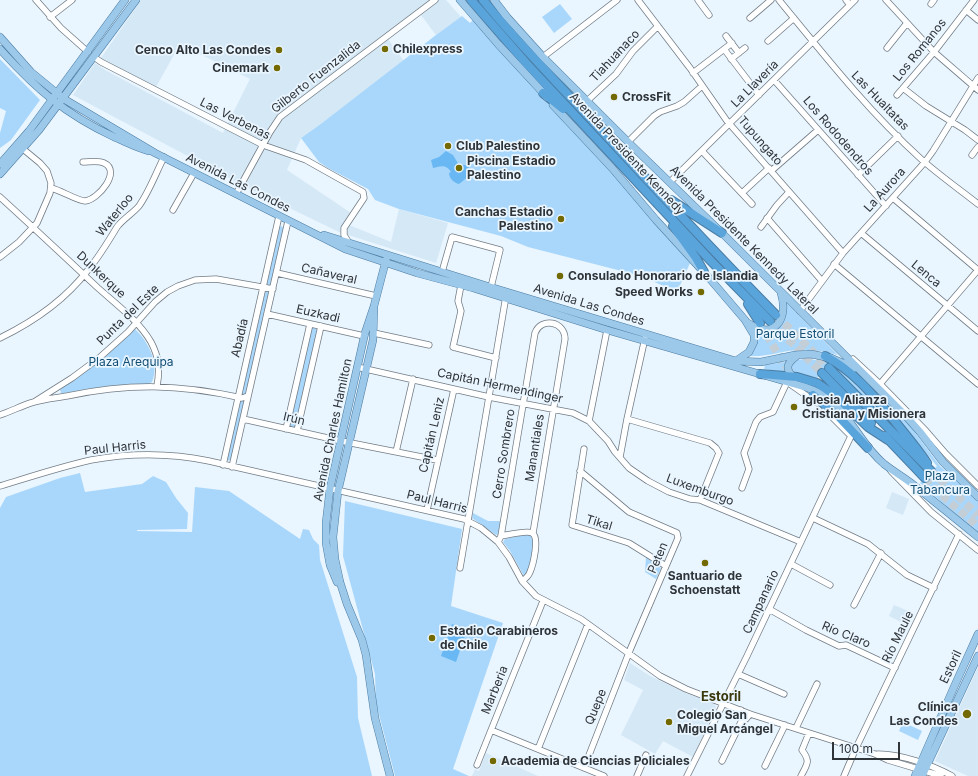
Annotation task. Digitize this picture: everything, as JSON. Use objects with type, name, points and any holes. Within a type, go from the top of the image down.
[{"type":"highway","name":"Avenida Presidente Kennedy","points":[[470,0],[526,63],[736,287],[773,318],[585,113],[524,49],[483,0]]},
{"type":"highway","points":[[543,93],[588,128]]},
{"type":"highway","points":[[658,192],[722,232]]},
{"type":"highway","points":[[663,210],[704,272]]},
{"type":"highway","points":[[736,287],[760,323]]},
{"type":"highway","points":[[825,356],[846,368],[882,405],[916,447],[929,467],[825,371],[924,478]]},
{"type":"highway","points":[[760,374],[789,379],[808,379],[827,388],[868,427],[888,440]]},
{"type":"highway","points":[[813,394],[837,415],[868,448]]},
{"type":"main road","points":[[126,0],[128,10]]},
{"type":"main road","points":[[0,164],[22,139],[57,94],[126,0]]},
{"type":"main road","points":[[0,174],[23,149],[64,99],[136,0]]},
{"type":"main road","points":[[460,0],[498,44],[607,163],[666,232],[704,272],[745,320],[754,335],[754,342],[752,348],[747,354],[736,361]]},
{"type":"main road","name":"Avenida Presidente Kennedy Lateral","points":[[494,0],[507,18],[543,57],[838,348],[910,421],[942,462],[978,497]]},
{"type":"main road","name":"Avenida Las Condes","points":[[0,37],[31,72],[64,99],[164,157],[340,247],[385,263],[461,285],[506,295],[760,374]]},
{"type":"main road","name":"Avenida Las Condes","points":[[0,49],[28,79],[58,105],[80,120],[138,148],[155,152]]},
{"type":"main road","name":"Avenida Las Condes","points":[[312,232],[491,287],[506,295],[557,315],[607,330],[645,337],[736,361],[761,362],[800,354],[816,354],[843,362],[860,372]]},
{"type":"main road","name":"Avenida Charles Hamilton","points":[[387,254],[357,367],[330,488],[326,523],[327,552],[336,582],[362,640],[366,655],[375,718],[390,776]]},
{"type":"main road","points":[[745,320],[754,326],[763,329],[769,329],[777,324],[782,318],[784,311],[781,291]]},
{"type":"main road","name":"Avenida Charles Hamilton","points":[[347,604],[335,559],[333,537],[338,491],[374,333],[374,306]]},
{"type":"main road","points":[[365,335],[369,332],[374,333]]},
{"type":"main road","points":[[800,354],[791,360],[788,366],[789,379],[821,393],[834,403],[855,427],[868,448],[884,464],[912,484],[978,537]]},
{"type":"main road","name":"Estoril","points":[[923,769],[954,687],[978,634]]},
{"type":"main road","name":"Estoril","points":[[915,776],[923,769],[978,656]]},
{"type":"street","points":[[36,0],[66,34],[88,52]]},
{"type":"street","points":[[50,17],[72,0]]},
{"type":"street","name":"Gilberto Fuenzalida","points":[[236,194],[282,114],[435,0]]},
{"type":"street","points":[[543,57],[617,0]]},
{"type":"street","name":"Tupungato","points":[[638,0],[730,124],[844,253]]},
{"type":"street","points":[[698,0],[709,15]]},
{"type":"street","points":[[750,18],[771,0]]},
{"type":"street","name":"Las Hualtatas","points":[[779,0],[856,93],[924,162],[978,204]]},
{"type":"street","name":"La Llavería","points":[[670,182],[813,42],[848,2],[855,0]]},
{"type":"street","points":[[886,0],[934,52],[978,90]]},
{"type":"street","name":"Los Romanos","points":[[897,95],[934,52],[974,0]]},
{"type":"street","points":[[966,10],[978,20]]},
{"type":"street","points":[[768,41],[794,18]]},
{"type":"street","points":[[887,48],[907,23]]},
{"type":"street","name":"Tiahuanaco","points":[[587,101],[616,74],[633,51],[658,26]]},
{"type":"street","points":[[726,36],[740,53]]},
{"type":"street","points":[[693,73],[732,43]]},
{"type":"street","points":[[731,59],[745,48]]},
{"type":"street","points":[[724,50],[759,95]]},
{"type":"street","name":"Las Verbenas","points":[[94,57],[263,146],[301,158],[363,192],[364,198],[344,228],[344,234],[349,243]]},
{"type":"street","name":"La Aurora","points":[[800,311],[834,264],[924,162],[978,78]]},
{"type":"street","name":"Los Rododendros","points":[[774,80],[886,206]]},
{"type":"street","points":[[628,142],[654,116],[660,112],[677,106],[702,86]]},
{"type":"street","points":[[903,88],[926,106],[965,130],[978,140]]},
{"type":"street","points":[[742,193],[818,130]]},
{"type":"street","points":[[858,175],[898,136]]},
{"type":"street","points":[[972,155],[978,147]]},
{"type":"street","points":[[0,257],[19,242],[40,218],[51,188],[49,175],[45,167],[23,149]]},
{"type":"street","points":[[702,151],[752,204]]},
{"type":"street","name":"Waterloo","points":[[0,338],[21,327],[47,310],[69,291],[84,275],[120,224],[140,204],[164,157]]},
{"type":"street","points":[[51,188],[82,201],[89,200],[96,195],[109,179],[111,175],[110,169],[102,162],[83,162]]},
{"type":"street","points":[[173,210],[194,173]]},
{"type":"street","points":[[761,227],[789,192]]},
{"type":"street","name":"Dunkerque","points":[[0,197],[136,324],[149,339],[156,354],[159,370],[157,386]]},
{"type":"street","points":[[880,384],[978,270],[893,198]]},
{"type":"street","name":"Abadía","points":[[223,465],[279,216]]},
{"type":"street","points":[[767,218],[822,281]]},
{"type":"street","name":"Abadía","points":[[232,467],[288,221]]},
{"type":"street","name":"Lenca","points":[[861,233],[978,332]]},
{"type":"street","points":[[442,272],[452,237],[500,250],[491,287]]},
{"type":"street","points":[[834,264],[977,382]]},
{"type":"street","name":"Cañaveral","points":[[276,273],[376,296]]},
{"type":"street","name":"Punta del Este","points":[[34,402],[91,365],[115,345],[161,297],[189,281],[216,279],[273,289]]},
{"type":"street","points":[[461,285],[458,300],[461,311],[453,347],[496,358]]},
{"type":"street","points":[[460,568],[506,295]]},
{"type":"street","name":"Euzkadi","points":[[267,314],[365,335]]},
{"type":"street","points":[[555,324],[557,315]]},
{"type":"street","name":"Cerro Sombrero","points":[[498,542],[501,536],[536,330],[543,323],[555,324]]},
{"type":"street","points":[[286,429],[310,324]]},
{"type":"street","name":"Manantiales","points":[[522,582],[530,572],[537,542],[532,533],[566,336],[561,327],[555,324]]},
{"type":"street","points":[[297,431],[321,326]]},
{"type":"street","points":[[590,421],[607,330]]},
{"type":"street","points":[[374,333],[429,345]]},
{"type":"street","points":[[620,457],[645,337]]},
{"type":"street","points":[[838,348],[860,365],[880,384],[978,486]]},
{"type":"street","name":"Capitán Hermendinger","points":[[357,367],[489,397],[573,413],[590,421],[620,457]]},
{"type":"street","points":[[396,452],[413,379]]},
{"type":"street","points":[[742,488],[749,469],[744,457],[744,451],[756,422],[760,417],[773,412],[789,379],[860,444],[868,448]]},
{"type":"street","points":[[0,415],[34,402],[95,390],[119,387],[157,386],[201,390],[244,398],[248,396]]},
{"type":"street","name":"Capitán Leniz","points":[[427,510],[454,389]]},
{"type":"street","name":"Irún","points":[[243,419],[341,441],[438,460]]},
{"type":"street","points":[[627,419],[710,444],[716,448],[719,453],[700,500]]},
{"type":"street","name":"Campanario","points":[[687,776],[738,674],[852,436]]},
{"type":"street","name":"Tikal","points":[[584,449],[572,526],[629,543],[666,566]]},
{"type":"street","name":"Paul Harris","points":[[0,486],[80,463],[120,456],[175,456],[198,459],[330,488],[468,521],[487,532],[498,542],[509,556],[522,582],[543,601],[574,615],[628,655],[673,683],[750,714],[875,754],[893,755],[941,776]]},
{"type":"street","name":"Luxemburgo","points":[[620,457],[629,468],[668,492],[690,499],[700,500],[801,542]]},
{"type":"street","points":[[884,464],[917,498],[978,550]]},
{"type":"street","name":"Peten","points":[[580,471],[629,512],[677,533],[678,539],[628,655]]},
{"type":"street","points":[[813,518],[868,544],[906,575],[934,588]]},
{"type":"street","points":[[501,536],[528,532],[532,533]]},
{"type":"street","name":"Río Maule","points":[[844,776],[959,534]]},
{"type":"street","points":[[854,605],[880,553]]},
{"type":"street","points":[[791,564],[830,585]]},
{"type":"street","name":"Marberia","points":[[478,765],[543,601]]},
{"type":"street","name":"Río Claro","points":[[769,609],[806,630],[839,646],[846,645],[895,668]]},
{"type":"street","points":[[538,749],[588,624]]},
{"type":"street","name":"Quepe","points":[[584,768],[628,655]]},
{"type":"street","points":[[738,674],[784,694]]},
{"type":"street","points":[[796,728],[817,684]]},
{"type":"street","points":[[741,710],[740,716],[742,720]]},
{"type":"street","points":[[722,761],[742,720],[746,719],[750,714]]},
{"type":"street","points":[[765,766],[785,725]]},
{"type":"street","points":[[491,730],[604,776]]},
{"type":"street","points":[[801,776],[808,763],[808,759],[802,750],[809,733]]},
{"type":"street","points":[[637,776],[646,755]]},
{"type":"street","name":"Paul Harris","points":[[923,769],[952,776]]},
{"type":"shaded area","points":[[141,0],[446,0],[461,17],[436,35],[421,15],[388,39],[404,61],[301,138],[287,170],[354,215],[349,225],[391,242],[399,209],[448,223],[436,263],[339,232],[244,186],[73,95],[95,63],[105,70],[223,133],[250,79],[180,44],[156,87],[109,64],[101,58]]},
{"type":"shaded area","name":"Piscina Estadio Palestino","points":[[446,151],[453,155],[459,165],[465,165],[471,169],[469,176],[459,184],[455,183],[451,178],[449,173],[451,172],[447,168],[441,166],[433,168],[431,160],[439,157]]},
{"type":"shaded area","points":[[892,492],[909,499],[903,515],[886,508]]},
{"type":"shaded area","points":[[894,605],[913,613],[907,625],[889,616]]},
{"type":"shaded area","points":[[452,624],[467,630],[456,662],[441,656]]},
{"type":"shaded area","name":"Colegio San Miguel Arcángel","points":[[630,663],[650,676],[688,694],[714,703],[716,708],[693,757],[663,741],[655,754],[621,735],[643,690],[624,680]]},
{"type":"shaded area","name":"Clínica Las Condes","points":[[978,667],[978,776],[968,776],[935,761]]},
{"type":"shaded area","name":"Academia de Ciencias Policiales","points":[[486,753],[538,776],[472,776],[475,769],[479,771]]},
{"type":"green space","points":[[560,4],[572,19],[554,33],[542,17]]},
{"type":"green space","name":"Club Palestino","points":[[462,16],[470,23],[475,18],[597,155],[690,263],[677,292],[641,276],[528,247],[501,236],[399,209],[375,200],[368,189],[319,162],[301,138]]},
{"type":"green space","points":[[0,59],[40,100],[11,140],[0,148],[0,133],[6,111],[0,108]]},
{"type":"green space","points":[[280,226],[285,228],[232,461],[227,460]]},
{"type":"green space","name":"Parque Estoril","points":[[787,303],[838,355],[803,350],[762,356],[749,356],[756,345],[758,332],[771,332],[780,326],[785,315]]},
{"type":"green space","points":[[311,327],[319,330],[297,430],[288,427]]},
{"type":"green space","name":"Plaza Arequipa","points":[[132,329],[135,329],[140,334],[148,346],[154,360],[155,368],[152,382],[148,384],[107,386],[61,393],[60,389]]},
{"type":"green space","points":[[804,359],[828,361],[856,380],[897,430],[830,366],[817,378],[764,369],[765,365]]},
{"type":"green space","name":"Plaza Tabancura","points":[[860,375],[910,426],[940,466],[978,501],[978,534],[920,483],[937,466]]},
{"type":"green space","points":[[80,473],[85,492],[142,484],[153,476],[166,482],[188,513],[187,529],[137,531],[192,532],[195,487],[229,491],[300,539],[303,529],[309,530],[313,539],[319,545],[320,560],[357,677],[358,718],[372,776],[0,776],[0,508],[6,497],[60,478]]},
{"type":"green space","name":"Estadio Carabineros de Chile","points":[[345,501],[462,529],[451,606],[503,623],[453,769],[469,776],[395,776],[376,703],[375,674],[343,556]]},
{"type":"green space","points":[[473,513],[488,521],[502,521],[500,534],[496,535],[472,518]]},
{"type":"green space","points":[[528,534],[533,536],[536,541],[527,575],[524,576],[510,551],[503,542],[505,539]]},
{"type":"green space","points":[[646,557],[661,568],[656,579],[645,572]]},
{"type":"green space","points":[[903,722],[922,731],[918,740],[899,731]]},
{"type":"tunnel","points":[[776,315],[829,368]]},
{"type":"tunnel","points":[[771,322],[822,373]]},
{"type":"tunnel","points":[[760,324],[791,373]]},
{"type":"tunnel","points":[[931,471],[978,515]]},
{"type":"tunnel","points":[[925,478],[947,500],[978,526]]},
{"type":"place","name":"Chilexpress","points":[[385,49]]},
{"type":"place","name":"Cenco Alto Las Condes","points":[[279,50]]},
{"type":"place","name":"Cinemark","points":[[277,68]]},
{"type":"place","name":"CrossFit","points":[[614,97]]},
{"type":"place","name":"Club Palestino","points":[[448,146]]},
{"type":"place","name":"Piscina Estadio Palestino","points":[[459,168]]},
{"type":"place","name":"Canchas Estadio Palestino","points":[[561,219]]},
{"type":"place","name":"Consulado Honorario de Islandia","points":[[560,276]]},
{"type":"place","name":"Speed Works","points":[[701,292]]},
{"type":"place","name":"Iglesia Alianza Cristiana y Misionera","points":[[794,407]]},
{"type":"place","name":"Santuario de Schoenstatt","points":[[705,563]]},
{"type":"place","name":"Estadio Carabineros de Chile","points":[[432,638]]},
{"type":"place","name":"Clínica Las Condes","points":[[967,714]]},
{"type":"place","name":"Colegio San Miguel Arcángel","points":[[669,722]]},
{"type":"place","name":"Academia de Ciencias Policiales","points":[[493,761]]},
{"type":"district","name":"Estoril","points":[[721,697]]}]
